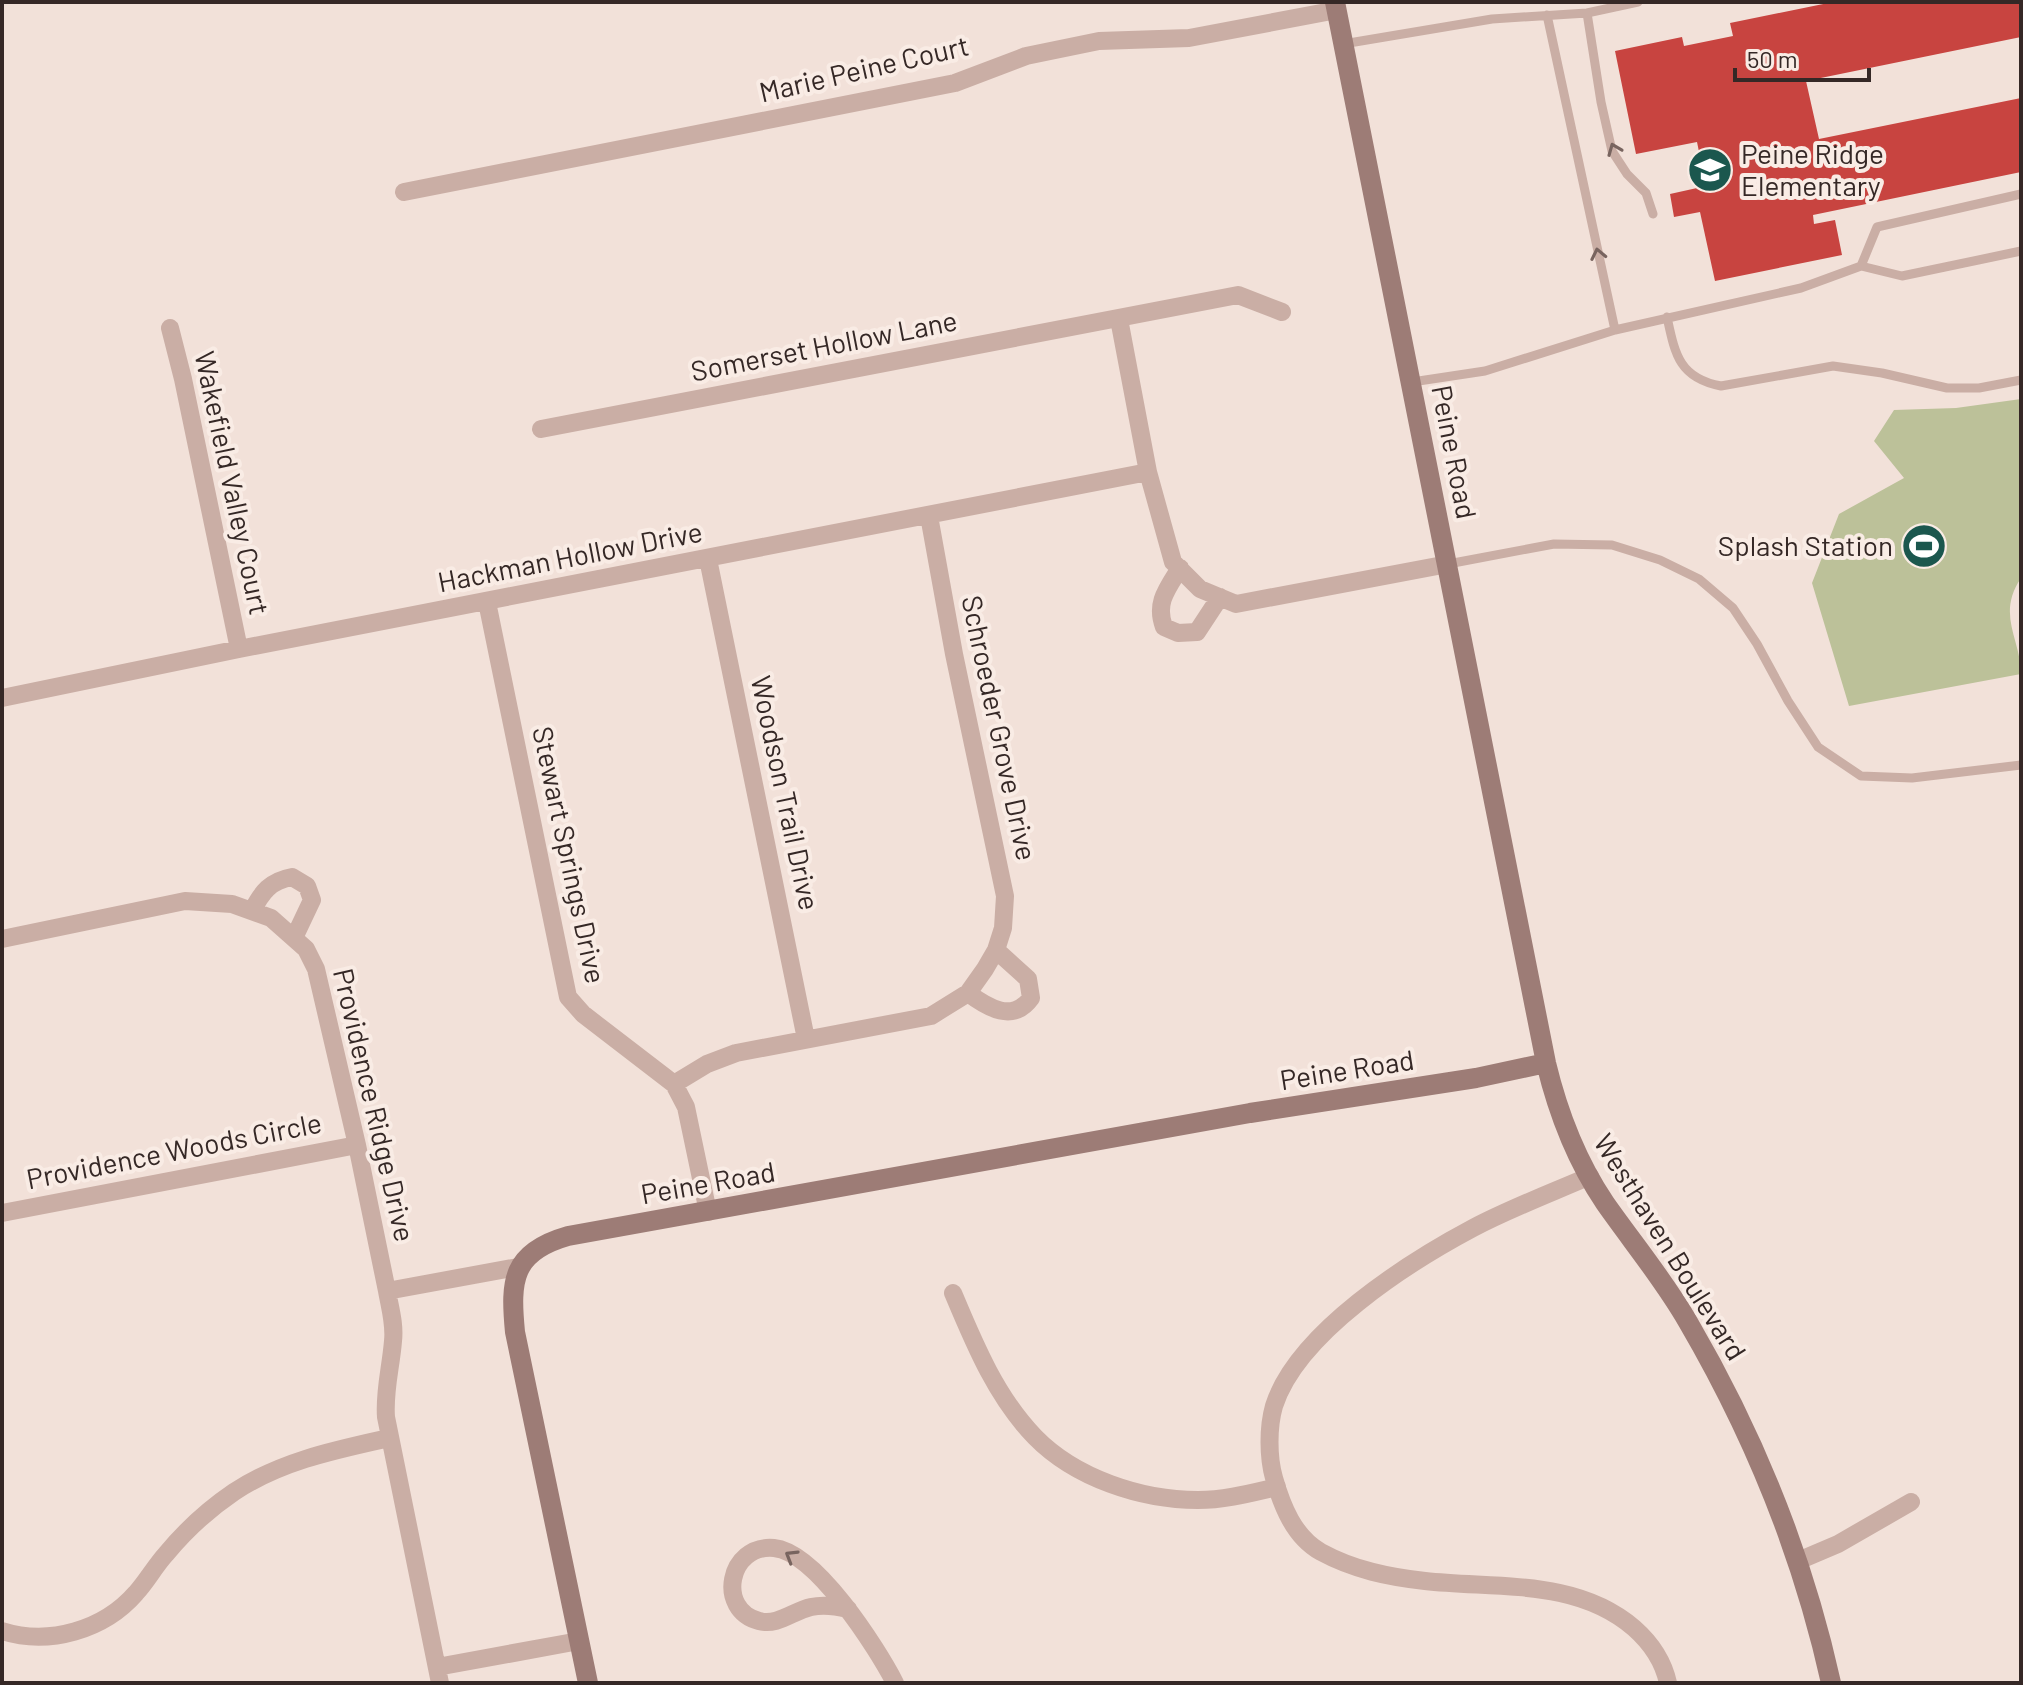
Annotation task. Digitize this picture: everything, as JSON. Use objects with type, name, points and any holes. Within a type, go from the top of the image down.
[{"type":"street","name":"Peine Road","points":[[518,1267],[537,1248],[568,1236],[1250,1113],[1476,1078],[1546,1063],[1336,6]]},
{"type":"street","name":"Marie Peine Court","points":[[404,192],[955,83],[1026,56],[1099,41],[1189,38],[1336,6]]},
{"type":"street","name":"Somerset Hollow Lane","points":[[541,429],[1238,295],[1282,312]]},
{"type":"street","points":[[1119,319],[1148,472],[1173,562],[1200,589],[1236,604],[1448,564]]},
{"type":"street","name":"Wakefield Valley Court","points":[[170,328],[239,649]]},
{"type":"street","name":"Hackman Hollow Drive","points":[[2,698],[1148,472]]},
{"type":"street","name":"Schroeder Grove Drive","points":[[674,1084],[722,1058],[931,1016],[968,993],[996,950],[1003,928],[1005,896],[929,516]]},
{"type":"street","name":"Woodson Trail Drive","points":[[708,559],[806,1039]]},
{"type":"street","points":[[1180,568],[1165,591],[1159,613],[1164,627],[1178,633],[1197,632],[1220,597]]},
{"type":"street","name":"Stewart Springs Drive","points":[[487,602],[568,997],[583,1014],[674,1084]]},
{"type":"street","points":[[252,911],[268,886],[279,879],[292,877],[300,881],[307,886],[312,900],[294,938]]},
{"type":"street","name":"Providence Ridge Drive","points":[[2,939],[185,901],[232,904],[271,918],[306,949],[316,969],[357,1145],[393,1322],[385,1395],[389,1438],[438,1675]]},
{"type":"street","points":[[968,993],[994,1009],[1013,1012],[1024,1008],[1031,998],[1028,979],[996,950]]},
{"type":"street","name":"Westhaven Boulevard","points":[[1546,1063],[1560,1115],[1590,1176],[1604,1201],[1665,1284],[1711,1363],[1771,1488],[1798,1561],[1831,1683]]},
{"type":"street","points":[[674,1084],[686,1107],[708,1212]]},
{"type":"street","name":"Providence Woods Circle","points":[[2,1213],[357,1145]]},
{"type":"street","points":[[1590,1176],[1476,1226],[1427,1253],[1335,1322],[1308,1349],[1288,1378],[1274,1407],[1270,1438],[1272,1470],[1281,1503],[1295,1529],[1318,1551],[1362,1571],[1427,1581],[1538,1589],[1579,1598],[1618,1614],[1651,1643],[1668,1683]]},
{"type":"street","points":[[387,1291],[518,1267],[513,1288],[515,1332],[588,1683]]},
{"type":"street","points":[[953,1293],[977,1351],[1004,1397],[1035,1437],[1070,1463],[1106,1483],[1148,1494],[1196,1500],[1232,1497],[1277,1487]]},
{"type":"street","points":[[2,1631],[49,1636],[70,1634],[89,1627],[113,1614],[134,1596],[165,1555],[209,1511],[234,1492],[298,1460],[389,1438]]},
{"type":"street","points":[[1798,1561],[1838,1544],[1911,1502]]},
{"type":"street","points":[[848,1609],[815,1606],[782,1619],[760,1621],[742,1611],[732,1590],[733,1578],[741,1560],[750,1553],[777,1548],[795,1557],[848,1609],[877,1647],[895,1683]]},
{"type":"street","points":[[438,1675],[579,1641]]},
{"type":"lane","points":[[1343,44],[1492,19],[1587,13],[1638,2]]},
{"type":"lane","points":[[1587,13],[1612,151],[1627,174],[1646,193],[1653,214]]},
{"type":"lane","points":[[1547,15],[1615,330]]},
{"type":"lane","points":[[1861,266],[1877,227],[2021,194]]},
{"type":"lane","points":[[1411,382],[1485,371],[1615,330],[1801,288],[1861,266],[1902,276],[2021,251]]},
{"type":"lane","points":[[1667,317],[1674,348],[1687,372],[1702,383],[1721,386],[1833,366],[1882,373],[1947,388],[1979,388],[2021,380]]},
{"type":"lane","points":[[1448,564],[1554,544],[1612,545],[1660,560],[1699,579],[1733,608],[1818,747],[1861,776],[1912,778],[2021,765]]},
{"type":"green space","name":"Splash Station","points":[[2021,399],[2021,578],[2010,604],[2010,615],[2021,674],[1849,706],[1812,583],[1839,514],[1904,478],[1874,441],[1894,410],[1956,408]]},
{"type":"building","points":[[1833,2],[2021,2],[2021,37],[1806,81],[1819,139],[2021,98],[2021,172],[1813,215],[1814,224],[1835,220],[1842,255],[1715,281],[1700,212],[1674,217],[1670,194],[1706,186],[1697,142],[1636,154],[1615,51],[1682,37],[1684,46],[1733,36],[1730,23]]},
{"type":"place","name":"Peine Ridge Elementary","points":[[1710,170]]},
{"type":"place","name":"Splash Station","points":[[1924,546]]}]
